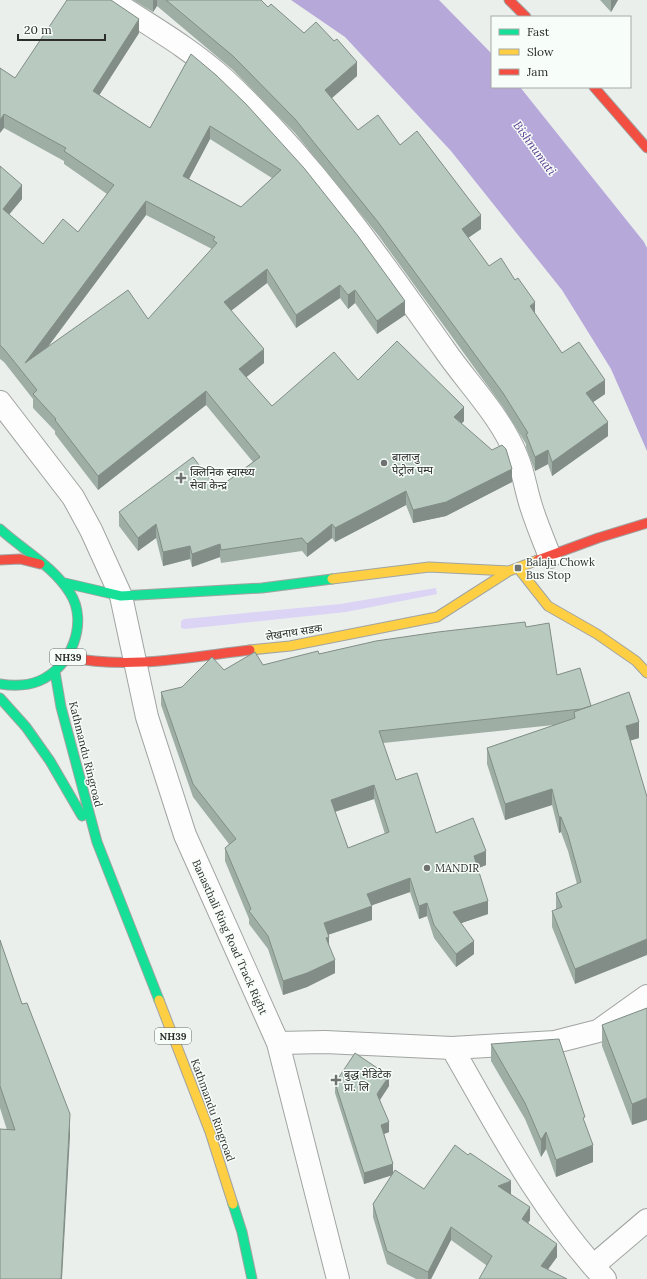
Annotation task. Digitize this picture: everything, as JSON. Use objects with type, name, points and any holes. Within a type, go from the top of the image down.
[{"type":"main road","points":[[509,0],[525,16]]},
{"type":"main road","points":[[595,88],[647,148]]},
{"type":"main road","name":"लेखनाथ सडक","points":[[68,657],[92,662],[136,663],[290,646],[437,617],[513,570],[598,538],[647,523]]},
{"type":"main road","name":"NH39","points":[[0,529],[65,583],[74,600],[78,619],[76,639],[68,657],[55,672],[42,680],[26,685],[10,686],[0,684]]},
{"type":"main road","name":"NH39","points":[[0,560],[15,558],[33,561],[50,569]]},
{"type":"main road","name":"लेखनाथ सडक","points":[[65,583],[121,596],[262,588],[429,567],[513,570]]},
{"type":"main road","points":[[513,570],[548,606],[597,634],[636,661],[647,673]]},
{"type":"main road","name":"Kathmandu Ringroad","points":[[55,672],[61,707],[97,842],[210,1132],[242,1232],[252,1279]]},
{"type":"main road","name":"Kathmandu Ringroad","points":[[0,698],[26,727],[50,761],[97,842]]},
{"type":"street","points":[[111,0],[184,47],[223,78],[266,121],[322,183],[385,264],[453,363],[497,420],[517,457],[532,509],[550,557]]},
{"type":"street","name":"Banasthali Ring Road Track Right","points":[[0,402],[73,497],[91,530],[121,596],[147,716],[185,835],[278,1044],[338,1279]]},
{"type":"street","points":[[278,1044],[325,1042],[452,1048],[555,1042],[598,1031],[647,996]]},
{"type":"street","points":[[452,1048],[511,1150],[545,1203],[599,1273],[647,1220]]},
{"type":"shaded area","points":[[436,588],[437,594],[346,612],[185,629],[181,628],[181,621],[184,619],[340,604]]},
{"type":"water","name":"Bishnumati","points":[[291,0],[439,0],[491,53],[491,88],[521,88],[644,242],[647,248],[647,451],[611,369],[562,290],[451,151],[345,37]]},
{"type":"building","points":[[67,0],[111,0],[139,19],[93,91],[150,128],[191,54],[216,75],[246,104],[304,168],[358,236],[405,301],[377,321],[355,290],[348,295],[340,285],[296,315],[267,269],[224,302],[264,349],[239,369],[272,406],[334,352],[358,380],[397,341],[464,407],[454,417],[492,450],[502,445],[506,449],[512,469],[446,502],[413,510],[406,491],[335,528],[332,524],[307,544],[302,538],[221,550],[220,544],[192,554],[190,546],[163,552],[156,524],[138,538],[119,512],[193,457],[217,489],[260,457],[206,391],[98,476],[55,420],[56,419],[33,394],[37,390],[0,345],[0,166],[22,185],[3,209],[43,244],[63,219],[78,232],[114,185],[64,151],[66,148],[4,114],[0,120],[0,68],[15,78]],"holes":[[[210,126],[281,170],[241,207],[183,176]],[[146,201],[215,237],[213,240],[217,243],[148,319],[128,290],[25,363]]]},
{"type":"building","points":[[166,0],[261,0],[268,7],[271,4],[304,33],[316,22],[334,41],[337,39],[357,62],[325,90],[358,130],[378,115],[400,145],[417,131],[481,215],[462,229],[489,266],[501,258],[515,280],[518,278],[535,302],[530,306],[562,353],[579,342],[605,380],[586,393],[608,422],[552,462],[548,450],[535,457],[526,434],[528,433],[503,393],[378,222],[295,119],[233,56]]},
{"type":"building","points":[[525,622],[526,627],[549,623],[557,675],[580,668],[591,706],[581,709],[379,731],[396,780],[417,773],[436,833],[473,818],[486,851],[474,856],[488,901],[453,912],[474,941],[456,954],[434,925],[427,903],[419,906],[410,878],[367,894],[372,906],[324,923],[329,937],[326,938],[335,960],[307,973],[283,981],[268,936],[249,911],[251,909],[225,848],[236,839],[193,784],[161,692],[182,687],[212,657],[224,670],[255,652],[263,665],[318,651],[319,654],[376,641]],"holes":[[[374,785],[389,832],[348,848],[331,800]]]},
{"type":"building","points":[[629,692],[639,722],[626,726],[647,797],[647,939],[575,969],[552,911],[562,907],[556,893],[581,882],[568,835],[561,817],[559,817],[552,789],[505,804],[487,748],[575,718],[574,712]]},
{"type":"building","points":[[0,940],[22,1004],[27,1003],[70,1114],[61,1279],[0,1279],[0,1129],[15,1130],[0,1086]]},
{"type":"building","points":[[647,1008],[647,1098],[632,1104],[602,1025]]},
{"type":"building","points":[[559,1039],[585,1117],[583,1118],[593,1145],[556,1160],[546,1132],[541,1140],[525,1103],[491,1044]]},
{"type":"building","points":[[355,1053],[389,1076],[377,1094],[389,1122],[381,1125],[393,1164],[364,1173],[335,1083]]},
{"type":"building","points":[[455,1145],[468,1155],[470,1153],[511,1181],[498,1186],[530,1207],[522,1219],[557,1244],[541,1266],[567,1279],[479,1279],[492,1256],[451,1227],[428,1272],[387,1251],[373,1204],[395,1170],[424,1189]]},
{"type":"traffic: fast","points":[[0,529],[46,566],[63,583],[70,593],[78,617],[74,643],[60,666],[50,675],[39,681],[25,685],[0,684]]},
{"type":"traffic: fast","points":[[65,583],[121,596],[262,588],[332,579]]},
{"type":"traffic: fast","points":[[55,672],[61,707],[97,842],[159,1000]]},
{"type":"traffic: fast","points":[[0,698],[26,727],[50,761],[82,816]]},
{"type":"traffic: fast","points":[[233,1204],[242,1232],[252,1279]]},
{"type":"traffic: slow","points":[[250,650],[290,646],[437,617],[509,571],[538,560]]},
{"type":"traffic: slow","points":[[332,579],[429,567],[509,571]]},
{"type":"traffic: slow","points":[[518,568],[548,606],[597,634],[636,661],[647,673]]},
{"type":"traffic: slow","points":[[159,1000],[210,1132],[233,1204]]},
{"type":"traffic: jam","points":[[509,0],[525,16]]},
{"type":"traffic: jam","points":[[595,88],[647,148]]},
{"type":"traffic: jam","points":[[538,560],[598,538],[647,523]]},
{"type":"traffic: jam","points":[[0,560],[20,559],[40,564]]},
{"type":"traffic: jam","points":[[68,657],[91,661],[136,662],[182,659],[250,650]]},
{"type":"place","name":"बालाजु पेट्रोल पम्प","points":[[384,463]]},
{"type":"place","name":"क्लिनिक स्वास्थ्य सेवा केन्द्र","points":[[181,478]]},
{"type":"place","name":"Balaju Chowk Bus Stop","points":[[518,568]]},
{"type":"place","name":"MANDIR","points":[[427,868]]},
{"type":"place","name":"बुद्ध मेडिटेक प्रा. लि","points":[[336,1080]]}]
